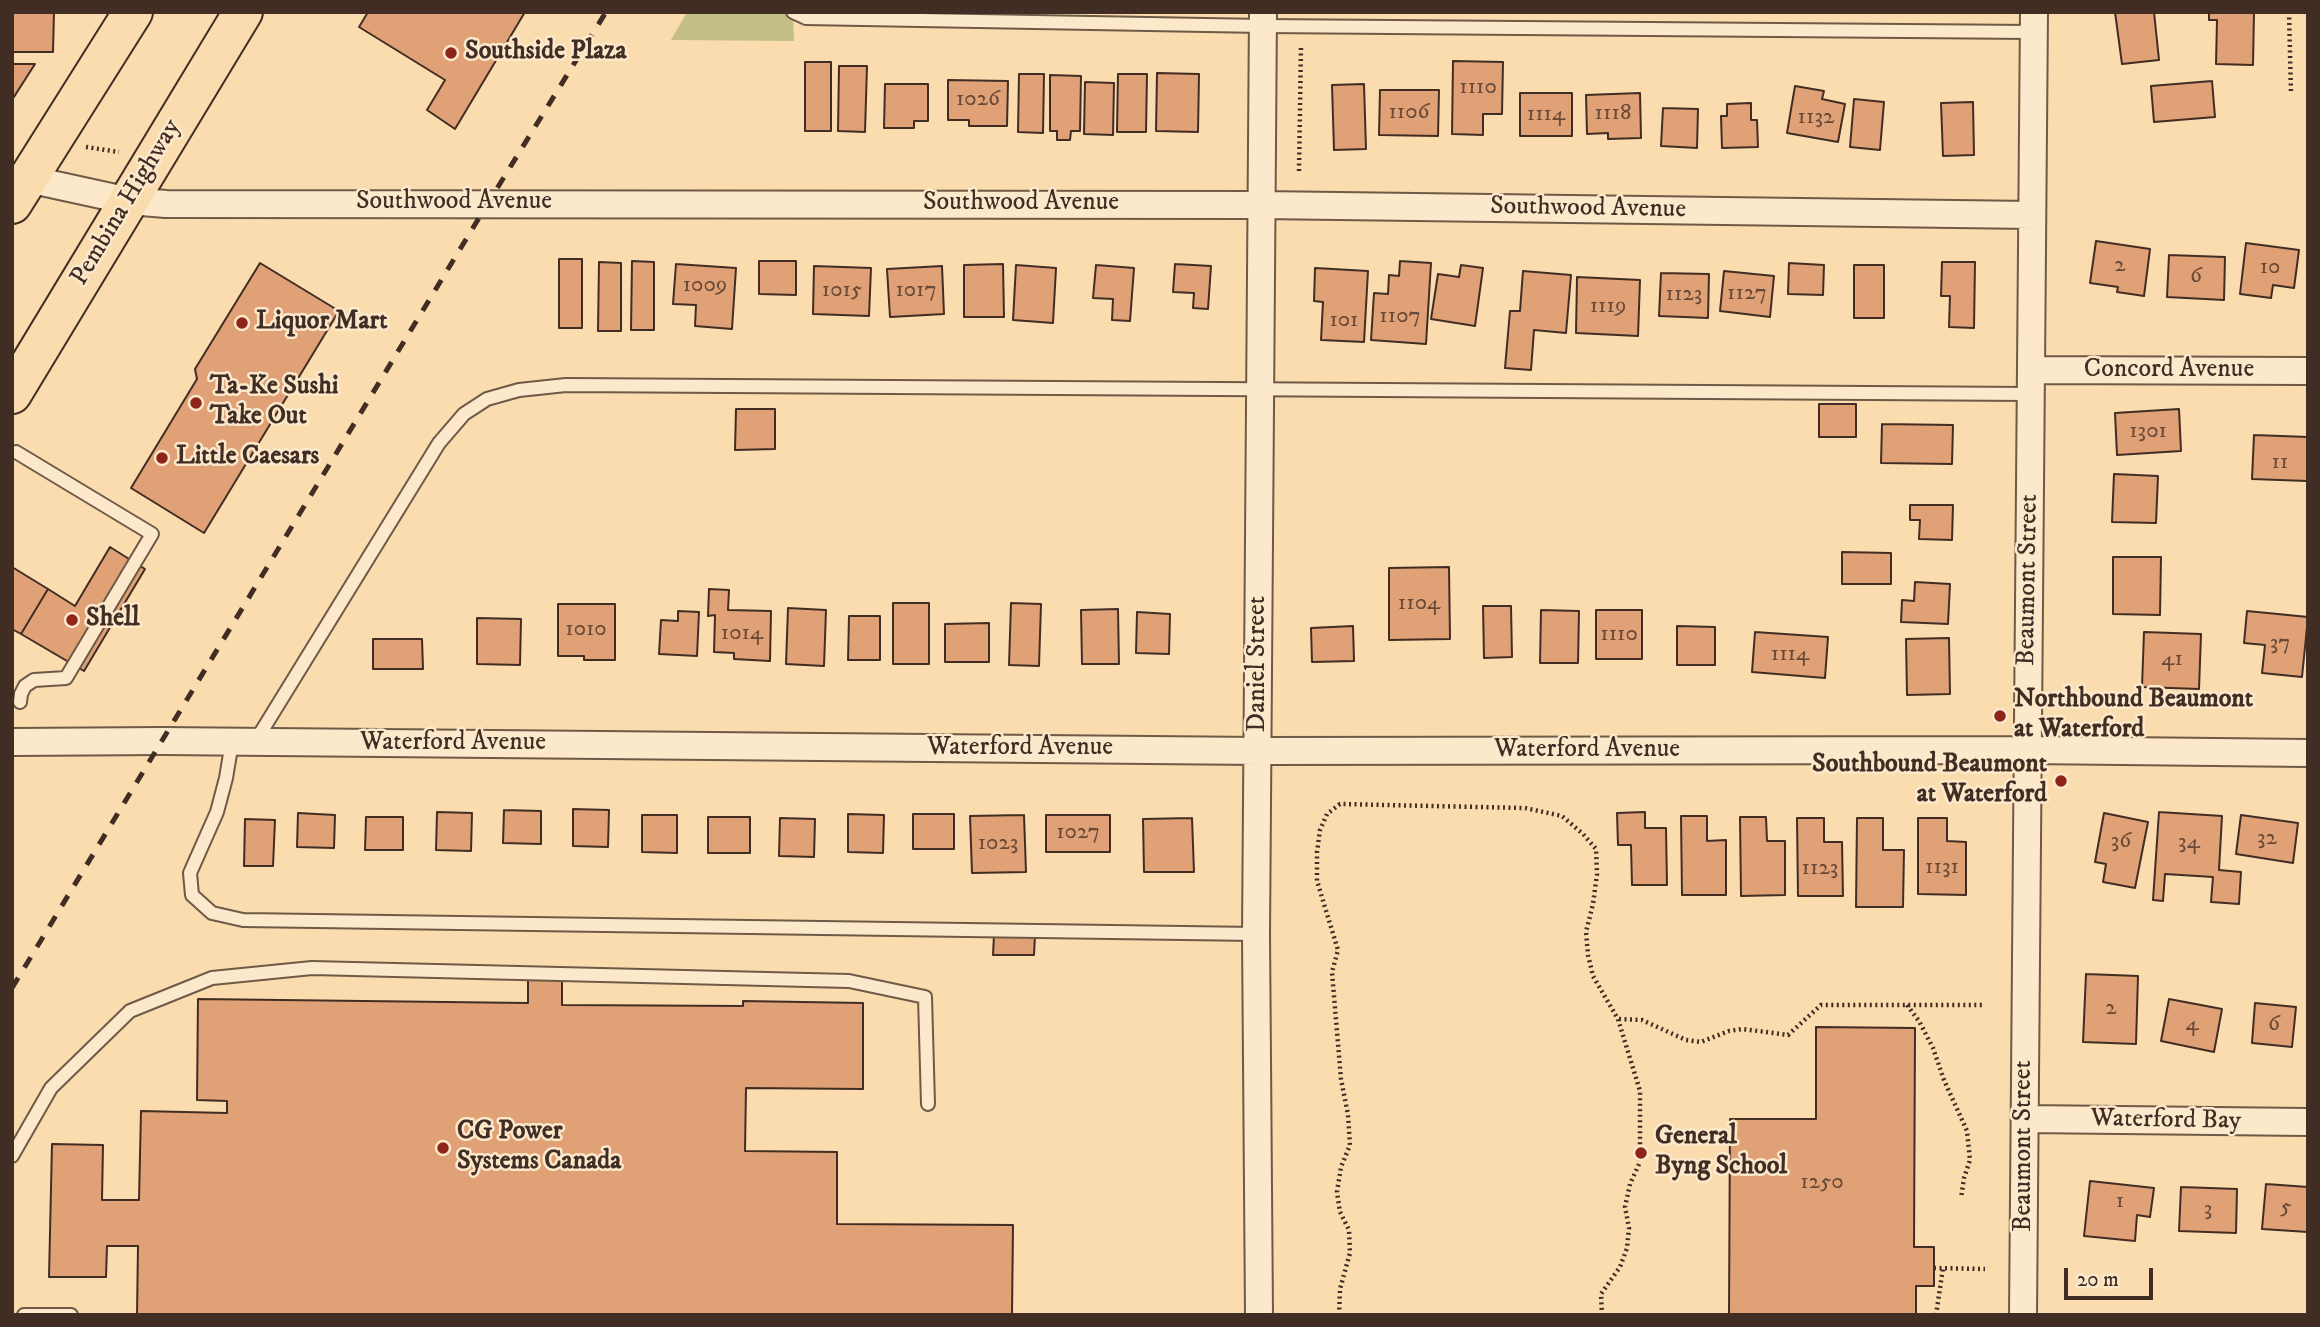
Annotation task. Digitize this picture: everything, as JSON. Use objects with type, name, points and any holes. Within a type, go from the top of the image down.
[{"type":"main road","points":[[18,187],[133,12]]},
{"type":"main road","name":"Pembina Highway","points":[[12,394],[243,12]]},
{"type":"street","name":"Daniel Street","points":[[1259,1315],[1256,934],[1263,19]]},
{"type":"street","name":"Beaumont Street","points":[[2023,1315],[2034,22]]},
{"type":"street","name":"Southwood Avenue","points":[[18,187],[166,204],[1261,205],[2032,215]]},
{"type":"street","name":"Concord Avenue","points":[[2031,382],[2308,371]]},
{"type":"street","name":"Waterford Avenue","points":[[12,742],[1259,751],[2028,750]]},
{"type":"street","points":[[2028,750],[2308,753]]},
{"type":"street","name":"Waterford Bay","points":[[2025,1119],[2308,1122]]},
{"type":"lane","points":[[793,12],[806,18],[1263,19],[1302,27],[2034,22]]},
{"type":"lane","points":[[1256,934],[243,920],[212,913],[192,895],[190,873],[217,812],[226,778],[244,742],[439,443],[464,414],[487,399],[519,390],[566,385],[1260,391],[2031,382]]},
{"type":"lane","points":[[16,452],[152,534],[66,677],[34,680],[25,686],[20,702]]},
{"type":"lane","points":[[12,1156],[51,1088],[130,1011],[212,978],[312,968],[849,981],[925,997],[928,1104]]},
{"type":"lane","points":[[24,1315],[71,1315]]},
{"type":"path","points":[[2289,12],[2291,94]]},
{"type":"path","points":[[1299,171],[1302,27]]},
{"type":"path","points":[[83,146],[127,153]]},
{"type":"path","points":[[1339,1315],[1340,1289],[1350,1253],[1349,1230],[1340,1212],[1337,1192],[1341,1167],[1350,1145],[1341,1079],[1332,972],[1338,950],[1317,881],[1317,852],[1320,831],[1327,814],[1340,804],[1525,808],[1562,816],[1596,849],[1594,904],[1586,932],[1588,955],[1593,976],[1618,1019],[1640,1091],[1640,1161],[1630,1184],[1625,1208],[1629,1228],[1627,1248],[1620,1267],[1601,1294],[1602,1315]]},
{"type":"path","points":[[1618,1019],[1642,1020],[1686,1041],[1701,1042],[1742,1029],[1788,1035],[1821,1005],[1984,1005]]},
{"type":"path","points":[[1907,1005],[1933,1048],[1966,1131],[1970,1160],[1961,1198]]},
{"type":"path","points":[[1934,1268],[1985,1269]]},
{"type":"path","points":[[1936,1315],[1943,1268]]},
{"type":"shaded area","points":[[687,12],[793,12],[794,41],[671,40]]},
{"type":"building","points":[[12,12],[54,12],[53,52],[12,52]]},
{"type":"building","name":"Southside Plaza","points":[[368,12],[525,12],[455,129],[427,110],[445,80],[359,27]]},
{"type":"building","points":[[2115,12],[2154,12],[2159,60],[2122,64]]},
{"type":"building","points":[[2209,12],[2254,12],[2253,65],[2216,64],[2217,20],[2209,20]]},
{"type":"building","points":[[1453,61],[1503,62],[1502,114],[1483,114],[1483,135],[1452,134]]},
{"type":"building","points":[[805,62],[831,62],[831,131],[805,131]]},
{"type":"building","points":[[12,64],[35,64],[12,100]]},
{"type":"building","points":[[839,66],[867,66],[865,132],[838,131]]},
{"type":"building","points":[[1157,73],[1199,74],[1198,132],[1156,131]]},
{"type":"building","points":[[1019,74],[1044,74],[1043,133],[1018,132]]},
{"type":"building","points":[[1118,74],[1147,74],[1146,132],[1117,132]]},
{"type":"building","points":[[1050,75],[1081,76],[1080,131],[1071,131],[1070,140],[1057,140],[1057,131],[1050,131]]},
{"type":"building","points":[[948,80],[1008,81],[1007,126],[969,126],[969,120],[948,120]]},
{"type":"building","points":[[2212,81],[2215,117],[2154,122],[2151,86]]},
{"type":"building","points":[[1085,82],[1114,83],[1113,135],[1084,134]]},
{"type":"building","points":[[885,84],[928,84],[928,121],[914,121],[914,128],[884,128]]},
{"type":"building","points":[[1364,84],[1366,149],[1334,150],[1332,85]]},
{"type":"building","points":[[1795,86],[1824,91],[1822,99],[1845,104],[1838,142],[1787,133]]},
{"type":"building","points":[[1380,90],[1439,90],[1438,136],[1379,135]]},
{"type":"building","points":[[1520,93],[1572,93],[1572,136],[1520,136]]},
{"type":"building","points":[[1640,93],[1641,138],[1608,139],[1608,133],[1587,134],[1586,95]]},
{"type":"building","points":[[1854,99],[1884,102],[1880,150],[1850,147]]},
{"type":"building","points":[[1973,102],[1974,155],[1943,156],[1941,103]]},
{"type":"building","points":[[1751,103],[1751,120],[1757,120],[1758,147],[1722,148],[1721,116],[1727,116],[1727,104]]},
{"type":"building","points":[[1663,108],[1698,109],[1697,148],[1661,146]]},
{"type":"building","points":[[2096,241],[2150,249],[2144,296],[2117,292],[2118,287],[2090,283]]},
{"type":"building","points":[[2246,243],[2299,250],[2294,288],[2273,285],[2271,298],[2240,294]]},
{"type":"building","points":[[2169,255],[2225,257],[2224,300],[2167,297]]},
{"type":"building","points":[[559,259],[582,259],[582,328],[559,328]]},
{"type":"building","points":[[632,261],[654,262],[654,330],[631,330]]},
{"type":"building","points":[[759,261],[796,261],[796,295],[759,294]]},
{"type":"building","points":[[1400,261],[1431,263],[1426,344],[1371,340],[1374,293],[1388,294],[1389,275],[1399,276]]},
{"type":"building","points":[[599,262],[621,263],[621,331],[598,331]]},
{"type":"building","points":[[1942,262],[1975,262],[1974,328],[1949,327],[1950,296],[1941,296]]},
{"type":"building","points":[[260,263],[339,311],[204,533],[131,488],[197,379],[195,369]]},
{"type":"building","points":[[1789,263],[1824,265],[1823,295],[1788,294]]},
{"type":"building","points":[[676,264],[736,268],[732,329],[695,326],[696,305],[673,304]]},
{"type":"building","points":[[1003,264],[1004,317],[964,317],[964,265]]},
{"type":"building","points":[[1175,264],[1211,266],[1208,309],[1193,308],[1194,293],[1173,292]]},
{"type":"building","points":[[1016,265],[1056,268],[1053,323],[1013,320]]},
{"type":"building","points":[[1096,265],[1134,268],[1130,321],[1112,320],[1113,299],[1093,298]]},
{"type":"building","points":[[1461,265],[1483,268],[1475,326],[1431,319],[1438,274],[1459,277]]},
{"type":"building","points":[[1854,265],[1884,265],[1884,318],[1854,318]]},
{"type":"building","points":[[814,266],[871,268],[869,316],[813,314]]},
{"type":"building","points":[[942,266],[944,314],[890,317],[887,269]]},
{"type":"building","points":[[1315,268],[1368,271],[1364,342],[1321,340],[1323,302],[1314,301]]},
{"type":"building","points":[[1523,271],[1571,275],[1566,333],[1534,330],[1531,370],[1505,368],[1510,311],[1520,311]]},
{"type":"building","points":[[1724,271],[1774,276],[1770,317],[1720,311]]},
{"type":"building","points":[[1661,273],[1709,274],[1708,318],[1659,316]]},
{"type":"building","points":[[1577,277],[1640,280],[1638,336],[1576,333]]},
{"type":"building","points":[[1819,404],[1856,404],[1856,437],[1819,437]]},
{"type":"building","points":[[736,409],[775,409],[775,449],[735,450]]},
{"type":"building","points":[[2179,409],[2181,451],[2117,455],[2115,413]]},
{"type":"building","points":[[1882,424],[1953,425],[1952,464],[1881,463]]},
{"type":"building","points":[[2254,435],[2308,437],[2307,481],[2252,479]]},
{"type":"building","points":[[2114,474],[2158,476],[2156,523],[2112,522]]},
{"type":"building","points":[[1910,505],[1953,505],[1952,540],[1919,539],[1920,520],[1910,520]]},
{"type":"building","name":"Shell","points":[[110,547],[145,569],[84,671],[21,634],[48,589],[75,606]]},
{"type":"building","points":[[1842,552],[1891,553],[1891,584],[1842,584]]},
{"type":"building","points":[[2113,557],[2161,557],[2160,615],[2113,614]]},
{"type":"building","points":[[12,567],[48,589],[21,634],[12,629]]},
{"type":"building","points":[[1449,567],[1450,639],[1389,640],[1389,568]]},
{"type":"building","points":[[1915,582],[1950,584],[1948,624],[1901,622],[1902,600],[1914,601]]},
{"type":"building","points":[[709,589],[729,590],[728,610],[771,611],[770,661],[734,659],[734,653],[714,652],[715,615],[708,616]]},
{"type":"building","points":[[893,603],[929,603],[929,664],[893,664]]},
{"type":"building","points":[[1011,603],[1041,604],[1039,666],[1009,665]]},
{"type":"building","points":[[558,604],[615,604],[615,660],[584,660],[584,656],[558,656]]},
{"type":"building","points":[[1483,606],[1511,606],[1512,657],[1484,658]]},
{"type":"building","points":[[788,608],[826,610],[824,666],[786,664]]},
{"type":"building","points":[[1118,609],[1119,664],[1082,664],[1081,610]]},
{"type":"building","points":[[1541,610],[1579,611],[1578,663],[1540,663]]},
{"type":"building","points":[[1596,610],[1642,610],[1642,659],[1596,659]]},
{"type":"building","points":[[678,611],[699,612],[697,656],[659,654],[661,620],[678,621]]},
{"type":"building","points":[[2247,611],[2308,617],[2302,677],[2262,673],[2265,645],[2244,643]]},
{"type":"building","points":[[1137,612],[1170,614],[1169,654],[1136,653]]},
{"type":"building","points":[[849,616],[880,616],[880,660],[848,660]]},
{"type":"building","points":[[477,618],[521,619],[520,665],[477,664]]},
{"type":"building","points":[[989,623],[989,662],[945,662],[945,624]]},
{"type":"building","points":[[1353,626],[1354,661],[1312,662],[1311,628]]},
{"type":"building","points":[[1677,626],[1715,627],[1715,665],[1677,665]]},
{"type":"building","points":[[1755,632],[1828,637],[1825,678],[1752,672]]},
{"type":"building","points":[[2144,632],[2201,634],[2199,689],[2142,687]]},
{"type":"building","points":[[1949,638],[1950,694],[1907,695],[1906,639]]},
{"type":"building","points":[[373,639],[422,639],[423,669],[373,669]]},
{"type":"building","points":[[573,809],[609,810],[608,847],[573,846]]},
{"type":"building","points":[[504,810],[541,811],[541,844],[503,843]]},
{"type":"building","points":[[437,812],[472,813],[471,851],[436,850]]},
{"type":"building","points":[[1645,812],[1645,828],[1666,828],[1667,885],[1632,885],[1631,845],[1618,845],[1617,813]]},
{"type":"building","points":[[2159,812],[2222,816],[2219,870],[2241,872],[2239,904],[2211,902],[2213,877],[2165,874],[2163,901],[2153,900]]},
{"type":"building","points":[[298,813],[335,815],[334,848],[297,847]]},
{"type":"building","points":[[2104,813],[2148,822],[2135,888],[2103,882],[2106,864],[2095,862]]},
{"type":"building","points":[[848,814],[884,815],[883,853],[848,852]]},
{"type":"building","points":[[913,814],[954,814],[954,849],[913,849]]},
{"type":"building","points":[[642,815],[677,815],[677,853],[642,852]]},
{"type":"building","points":[[1024,815],[1026,872],[972,873],[970,816]]},
{"type":"building","points":[[1046,815],[1110,815],[1110,852],[1046,852]]},
{"type":"building","points":[[2241,815],[2298,823],[2293,863],[2236,854]]},
{"type":"building","points":[[1681,816],[1707,816],[1707,841],[1726,840],[1726,895],[1682,895]]},
{"type":"building","points":[[366,817],[403,817],[403,850],[365,850]]},
{"type":"building","points":[[708,817],[750,817],[750,853],[708,853]]},
{"type":"building","points":[[1740,817],[1766,817],[1767,841],[1785,841],[1785,895],[1741,896]]},
{"type":"building","points":[[780,818],[815,819],[814,857],[779,856]]},
{"type":"building","points":[[1192,818],[1194,872],[1144,872],[1143,819]]},
{"type":"building","points":[[1797,818],[1824,818],[1824,842],[1842,842],[1843,896],[1798,896]]},
{"type":"building","points":[[1857,818],[1883,818],[1883,850],[1904,850],[1903,907],[1856,907]]},
{"type":"building","points":[[1918,818],[1947,818],[1947,841],[1966,842],[1966,895],[1918,894]]},
{"type":"building","points":[[245,819],[275,820],[273,866],[244,866]]},
{"type":"building","points":[[994,935],[1035,935],[1034,955],[993,955]]},
{"type":"building","points":[[2086,974],[2138,976],[2136,1044],[2083,1042]]},
{"type":"building","name":"CG Power Systems Canada","points":[[528,976],[562,976],[562,1005],[743,1006],[743,1001],[863,1003],[863,1089],[746,1088],[745,1151],[837,1152],[837,1224],[1013,1225],[1012,1315],[137,1315],[138,1246],[107,1246],[106,1277],[49,1277],[52,1144],[103,1145],[102,1200],[139,1200],[141,1111],[227,1113],[227,1101],[197,1100],[198,999],[528,1003]]},
{"type":"building","points":[[2169,999],[2222,1009],[2214,1052],[2161,1041]]},
{"type":"building","points":[[2255,1003],[2296,1007],[2292,1047],[2252,1043]]},
{"type":"building","points":[[1816,1027],[1915,1028],[1914,1247],[1934,1247],[1934,1286],[1916,1286],[1916,1315],[1729,1315],[1730,1119],[1816,1119]]},
{"type":"building","points":[[2090,1181],[2154,1188],[2150,1217],[2137,1215],[2135,1241],[2084,1236]]},
{"type":"building","points":[[2266,1184],[2308,1187],[2308,1232],[2262,1229]]},
{"type":"building","points":[[2181,1187],[2237,1189],[2236,1233],[2179,1231]]},
{"type":"railway","points":[[12,988],[606,12]]},
{"type":"place","name":"Southside Plaza","points":[[451,53]]},
{"type":"place","name":"Liquor Mart","points":[[242,323]]},
{"type":"place","name":"Ta-Ke Sushi Take Out","points":[[196,403]]},
{"type":"place","name":"Little Caesars","points":[[162,458]]},
{"type":"place","name":"Shell","points":[[72,620]]},
{"type":"place","name":"Northbound Beaumont at Waterford","points":[[2000,716]]},
{"type":"place","name":"Southbound Beaumont at Waterford","points":[[2061,781]]},
{"type":"place","name":"CG Power Systems Canada","points":[[443,1148]]},
{"type":"place","name":"General Byng School","points":[[1641,1153]]}]
